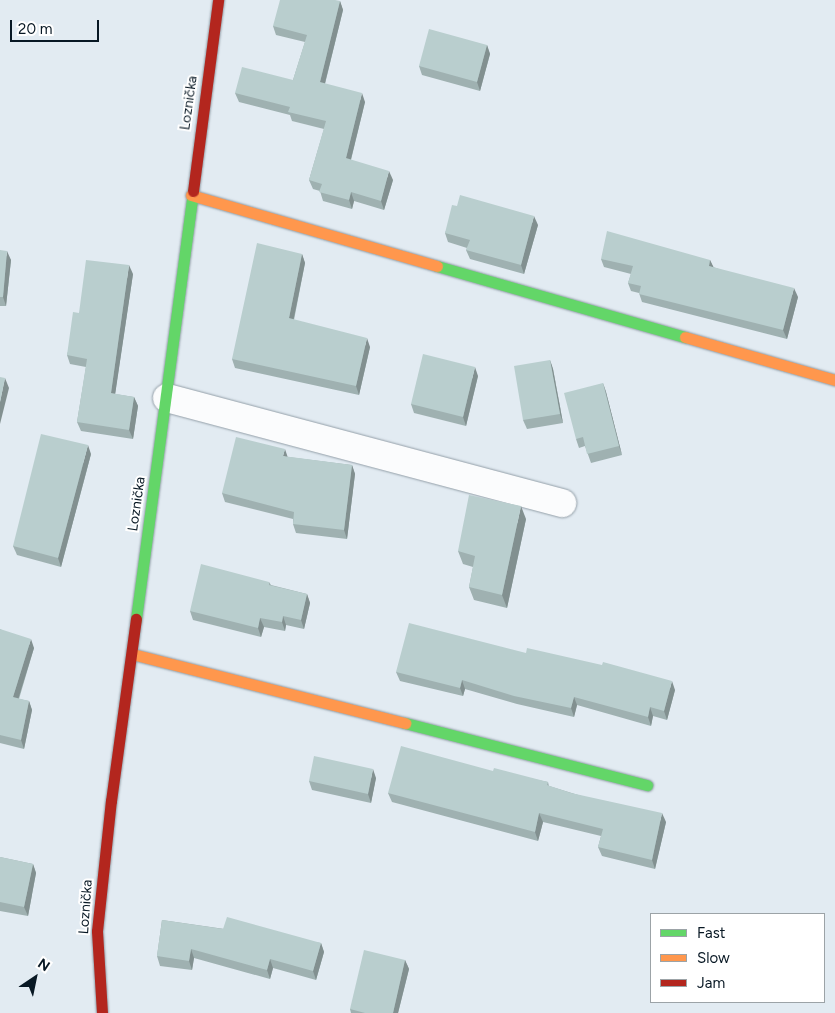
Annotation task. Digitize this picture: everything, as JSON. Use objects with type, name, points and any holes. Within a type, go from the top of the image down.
[{"type":"street","name":"Loznička","points":[[102,1013],[97,931],[111,801],[167,398],[191,195],[218,0]]},
{"type":"street","points":[[191,195],[835,380]]},
{"type":"street","points":[[167,398],[562,503]]},
{"type":"street","points":[[132,654],[647,785]]},
{"type":"building","points":[[280,0],[340,1],[320,82],[362,93],[346,158],[389,171],[381,201],[351,192],[349,200],[319,192],[322,184],[309,180],[326,121],[288,112],[290,107],[235,93],[242,67],[293,80],[307,35],[273,26]]},
{"type":"building","points":[[429,29],[487,45],[477,82],[419,66]]},
{"type":"building","points":[[460,195],[534,216],[521,265],[466,250],[470,240],[445,233],[452,205],[457,206]]},
{"type":"building","points":[[607,231],[710,260],[709,266],[794,288],[783,330],[639,294],[641,286],[628,283],[633,266],[601,259]]},
{"type":"building","points":[[257,243],[302,254],[289,318],[367,338],[356,386],[232,359]]},
{"type":"building","points":[[0,250],[7,251],[3,297],[0,297]]},
{"type":"building","points":[[86,260],[129,265],[111,393],[134,397],[129,430],[77,422],[87,359],[67,355],[73,312],[79,313]]},
{"type":"building","points":[[423,354],[475,367],[463,417],[411,404]]},
{"type":"building","points":[[550,360],[560,414],[523,420],[514,366]]},
{"type":"building","points":[[0,377],[5,378],[0,402]]},
{"type":"building","points":[[603,383],[619,446],[587,454],[583,437],[576,439],[564,393]]},
{"type":"building","points":[[41,434],[88,445],[58,558],[13,546]]},
{"type":"building","points":[[236,437],[285,449],[283,456],[352,465],[344,530],[293,524],[294,512],[222,493]]},
{"type":"building","points":[[469,495],[521,506],[502,595],[469,587],[475,556],[458,551]]},
{"type":"building","points":[[201,564],[269,582],[269,585],[307,594],[301,620],[283,616],[282,622],[260,618],[258,628],[190,611]]},
{"type":"building","points":[[409,623],[526,653],[527,648],[602,665],[603,662],[672,681],[664,711],[650,707],[648,717],[574,697],[571,708],[514,696],[462,680],[460,688],[396,672]]},
{"type":"building","points":[[0,629],[31,639],[13,697],[29,701],[21,740],[0,735]]},
{"type":"building","points":[[401,746],[493,771],[494,768],[548,782],[547,785],[571,793],[662,813],[652,860],[598,847],[603,829],[539,813],[535,832],[388,793]]},
{"type":"building","points":[[314,756],[373,769],[368,794],[309,781]]},
{"type":"building","points":[[0,857],[33,864],[24,907],[0,902]]},
{"type":"building","points":[[227,917],[321,943],[313,971],[270,959],[267,970],[191,949],[189,961],[157,956],[162,920],[223,929]]},
{"type":"building","points":[[364,950],[405,960],[393,1013],[365,1013],[350,1009]]},
{"type":"traffic: fast","points":[[136,619],[193,191]]},
{"type":"traffic: fast","points":[[437,266],[685,337]]},
{"type":"traffic: fast","points":[[405,723],[647,785]]},
{"type":"traffic: slow","points":[[191,195],[437,266]]},
{"type":"traffic: slow","points":[[685,337],[835,380]]},
{"type":"traffic: slow","points":[[132,654],[405,723]]},
{"type":"traffic: jam","points":[[193,191],[218,0]]},
{"type":"traffic: jam","points":[[102,1013],[97,931],[111,801],[136,619]]}]
